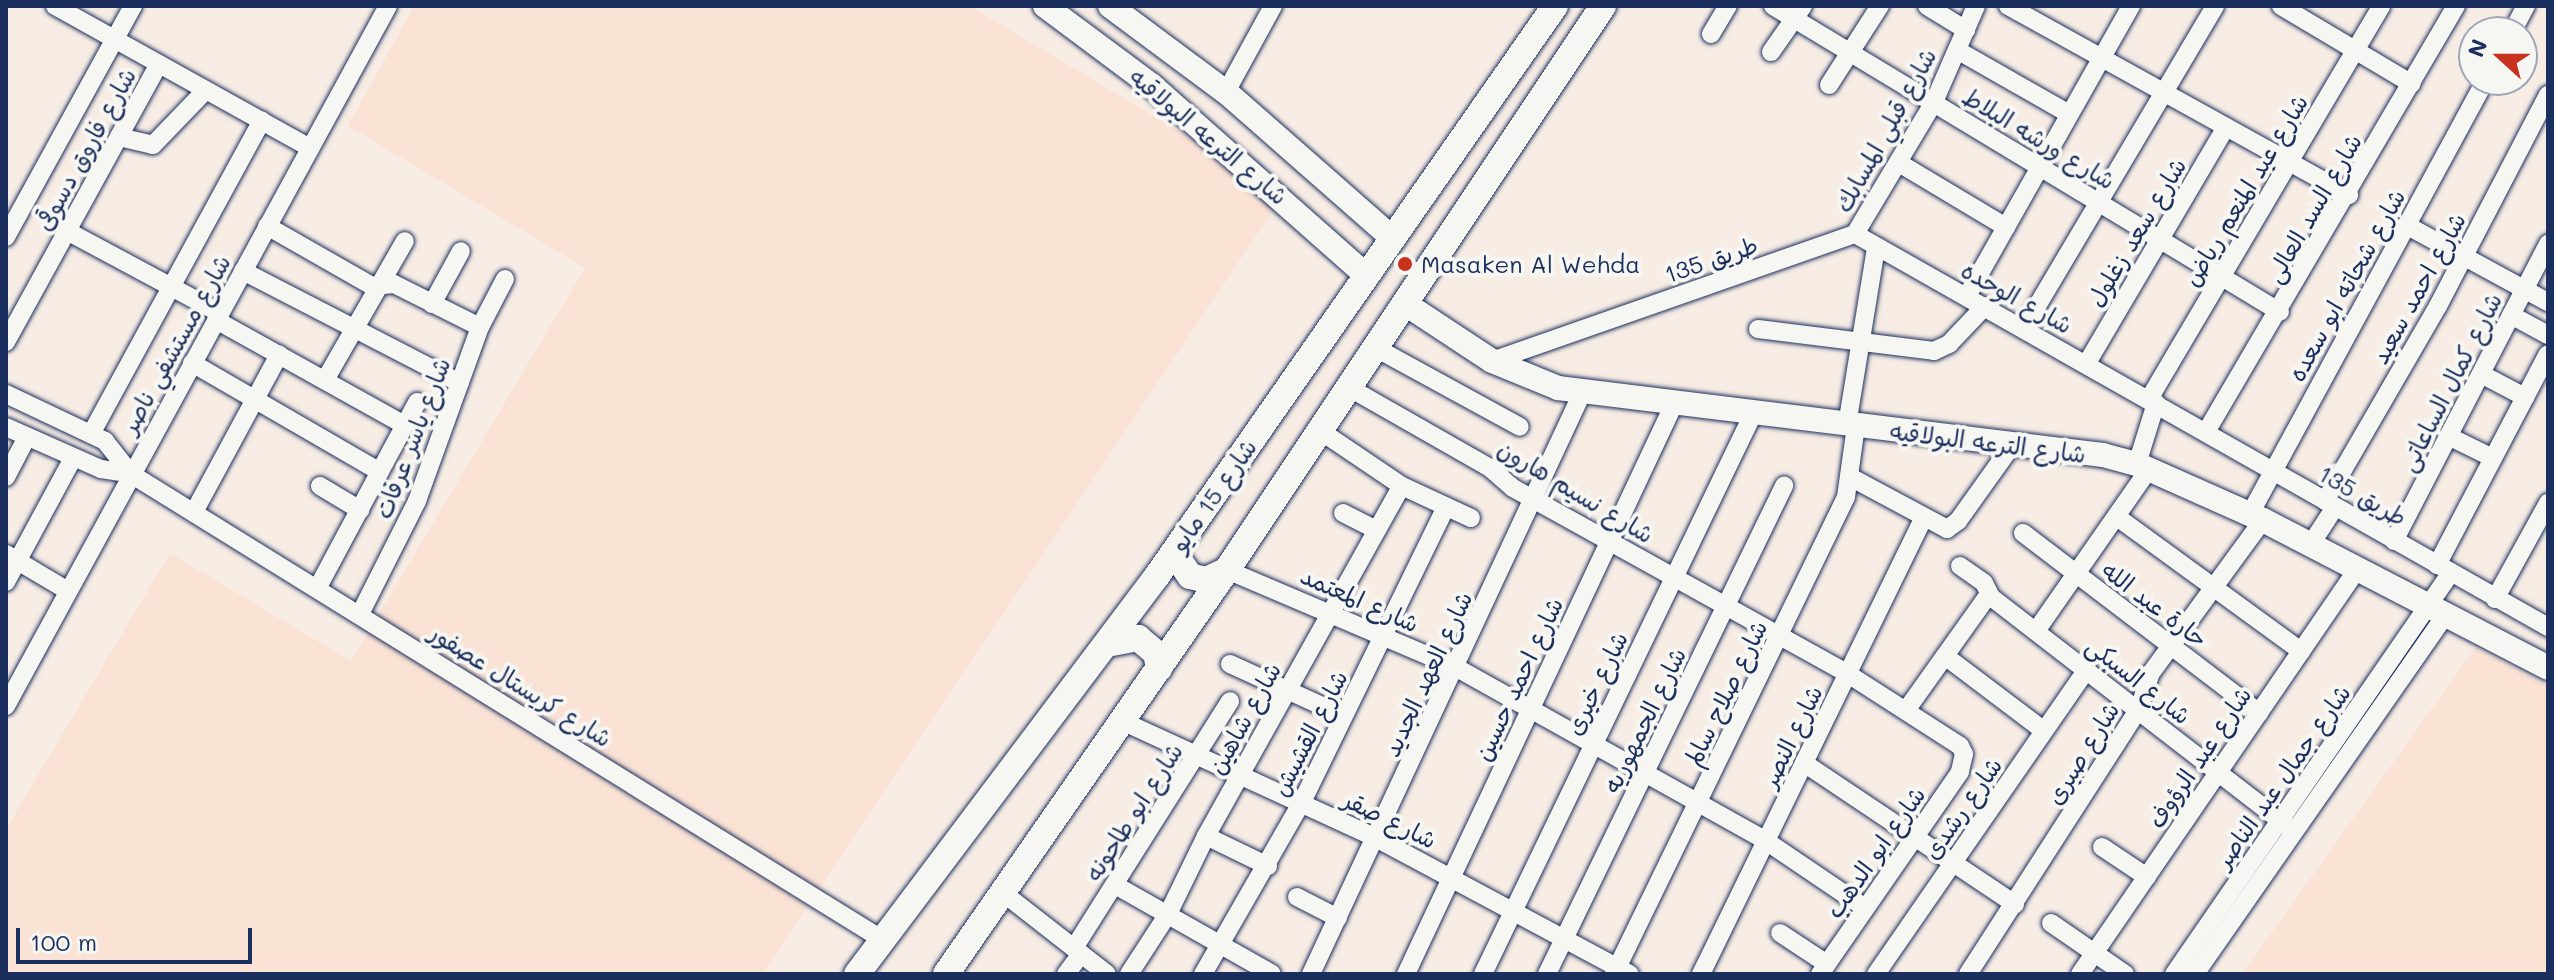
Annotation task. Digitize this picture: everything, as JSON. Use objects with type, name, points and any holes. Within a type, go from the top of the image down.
[{"type":"main road","name":"شارع 15 مايو","points":[[857,974],[1174,553],[1555,6]]},
{"type":"main road","points":[[946,974],[1227,570],[1603,6]]},
{"type":"main road","points":[[1174,553],[1179,567],[1198,579],[1227,570]]},
{"type":"main road","points":[[1107,644],[1122,637],[1138,638],[1156,653],[1159,669]]},
{"type":"street","points":[[55,6],[310,148]]},
{"type":"street","points":[[6,237],[133,6]]},
{"type":"street","name":"شارع مستشفي ناصر","points":[[6,706],[388,6]]},
{"type":"street","name":"شارع الترعه البولاقيه","points":[[1045,6],[1151,85],[1366,275]]},
{"type":"street","name":"شارع الترعه البولاقيه","points":[[1110,6],[1226,92],[1392,238]]},
{"type":"street","points":[[1226,92],[1273,6]]},
{"type":"street","points":[[1711,34],[1728,6]]},
{"type":"street","name":"شارع ورشه البلاط","points":[[1773,6],[1798,12],[1850,52],[2280,312]]},
{"type":"street","points":[[1829,85],[1880,6]]},
{"type":"street","points":[[1927,6],[1966,30]]},
{"type":"street","name":"شارع قبلي المسابك","points":[[1855,234],[1934,102],[1976,6]]},
{"type":"street","points":[[2008,6],[2041,14],[2102,57],[2349,195]]},
{"type":"street","points":[[1967,296],[2131,6]]},
{"type":"street","points":[[2024,328],[2166,94],[2215,6]]},
{"type":"street","name":"شارع عبد المنعم رياض","points":[[2036,631],[2117,517],[2143,466],[2152,401],[2221,277],[2381,6]]},
{"type":"street","name":"شارع السد العالى","points":[[2206,432],[2349,195],[2456,6]]},
{"type":"street","points":[[2291,9],[2412,84]]},
{"type":"street","points":[[1771,52],[1798,12]]},
{"type":"street","points":[[1957,50],[2069,114]]},
{"type":"street","points":[[1151,85],[1175,54]]},
{"type":"street","name":"شارع فاروق دسوقى","points":[[6,342],[159,64]]},
{"type":"street","points":[[119,137],[153,145],[206,90]]},
{"type":"street","name":"شارع احمد سعيد","points":[[2311,544],[2548,95]]},
{"type":"street","name":"شارع شحاته ابو سعده","points":[[2256,517],[2273,471],[2477,96]]},
{"type":"street","points":[[91,434],[262,121]]},
{"type":"street","name":"شارع سعد زغلول","points":[[2087,363],[2226,127]]},
{"type":"street","points":[[1899,163],[2006,227]]},
{"type":"street","points":[[2406,225],[2548,302]]},
{"type":"street","points":[[267,226],[378,286],[394,284],[480,327]]},
{"type":"street","points":[[67,231],[172,287],[279,355],[405,425]]},
{"type":"street","name":"شارع الوحده","points":[[1855,234],[2152,401]]},
{"type":"street","name":"طريق 135","points":[[1492,361],[1855,234]]},
{"type":"street","points":[[325,380],[405,241]]},
{"type":"street","name":"شارع كمال الساعاتى","points":[[2394,541],[2548,244]]},
{"type":"street","name":"شارع صلاح سالم","points":[[1621,972],[1852,478],[1852,426],[1860,342],[1876,247]]},
{"type":"street","points":[[432,304],[461,251]]},
{"type":"street","points":[[243,271],[460,383]]},
{"type":"street","name":"شارع ياسر عرفات","points":[[360,614],[417,501],[480,327],[505,279]]},
{"type":"street","name":"شارع الترعه البولاقيه","points":[[1404,303],[1492,361],[1536,381],[1582,393],[2013,444],[2143,466],[2256,517],[2438,611],[2545,661]]},
{"type":"street","points":[[1758,329],[1940,350],[1985,306]]},
{"type":"street","points":[[2511,315],[2548,335]]},
{"type":"street","points":[[1374,347],[1520,427]]},
{"type":"street","name":"شارع جمال عبد الناصر","points":[[2174,974],[2286,826],[2438,611],[2444,569],[2493,458],[2548,354]]},
{"type":"street","points":[[194,512],[279,355]]},
{"type":"street","points":[[192,363],[380,472]]},
{"type":"street","points":[[2481,374],[2525,397]]},
{"type":"street","name":"شارع نسيم هارون","points":[[1348,387],[1534,497],[1907,709],[1964,754]]},
{"type":"street","name":"شارع العهد الجديد","points":[[1311,974],[1457,668],[1582,393]]},
{"type":"street","name":"شارع كريستال عصفور","points":[[6,394],[117,449],[131,474]]},
{"type":"street","name":"طريق 135","points":[[2152,401],[2548,627]]},
{"type":"street","points":[[318,587],[417,402]]},
{"type":"street","name":"شارع احمد حسين","points":[[1406,974],[1674,404]]},
{"type":"street","name":"شارع خيرى","points":[[1483,974],[1753,414]]},
{"type":"street","name":"شارع كريستال عصفور","points":[[6,427],[73,458],[131,474],[318,587],[883,940]]},
{"type":"street","points":[[1319,430],[1402,486],[1471,518]]},
{"type":"street","points":[[2448,436],[2493,458]]},
{"type":"street","points":[[6,477],[27,437]]},
{"type":"street","points":[[1852,478],[1923,519],[1947,529],[1958,521],[2013,444]]},
{"type":"street","points":[[6,582],[12,557],[73,458]]},
{"type":"street","points":[[320,486],[360,510]]},
{"type":"street","name":"شارع شاهين","points":[[1129,974],[1168,914],[1206,836],[1402,486]]},
{"type":"street","name":"شارع الجمهوريه","points":[[1547,974],[1784,486]]},
{"type":"street","points":[[2495,599],[2548,503]]},
{"type":"street","name":"شارع القشيش","points":[[1203,974],[1223,945],[1302,802],[1446,507]]},
{"type":"street","points":[[1343,513],[1377,530]]},
{"type":"street","points":[[2117,517],[2301,651]]},
{"type":"street","name":"شارع صبرى","points":[[1968,974],[2139,709],[2144,684],[2214,587],[2256,517]]},
{"type":"street","name":"شارع النصر","points":[[1701,974],[1923,519]]},
{"type":"street","name":"حارة عبد الله","points":[[2023,533],[2259,713]]},
{"type":"street","points":[[12,557],[68,591]]},
{"type":"street","name":"شارع السبكى","points":[[1960,566],[1984,583],[1989,594],[2286,826]]},
{"type":"street","name":"شارع عبد الرؤوف","points":[[2080,974],[2358,568]]},
{"type":"street","name":"شارع المعتمد","points":[[1227,570],[1332,611],[1457,668],[1766,841],[1865,908]]},
{"type":"street","points":[[1907,709],[1989,594]]},
{"type":"street","points":[[1945,656],[2044,731]]},
{"type":"street","points":[[1230,664],[1344,716]]},
{"type":"street","name":"شارع رشدى","points":[[1876,974],[2087,669]]},
{"type":"street","name":"شارع ابو طاحونه","points":[[1066,974],[1115,885],[1230,701]]},
{"type":"street","name":"شارع صقر","points":[[1122,721],[1302,802],[1452,876],[1621,972]]},
{"type":"street","name":"شارع ابو الدهب","points":[[1824,969],[1960,772],[1964,754]]},
{"type":"street","points":[[1804,763],[2015,904]]},
{"type":"street","name":"شارع جمال عبد الناصر","points":[[2195,974],[2286,826]]},
{"type":"street","points":[[1206,836],[1268,866]]},
{"type":"street","points":[[2102,847],[2147,877]]},
{"type":"street","points":[[1115,885],[1223,945],[1261,971]]},
{"type":"street","points":[[1002,892],[1107,974]]},
{"type":"street","points":[[1297,897],[1338,918]]},
{"type":"street","points":[[2051,923],[2125,974]]},
{"type":"street","points":[[1780,933],[1824,969]]},
{"type":"shaded area","points":[[414,6],[970,6],[1284,194],[763,974],[6,974],[6,829],[170,553],[351,661],[585,268],[348,126]]},
{"type":"shaded area","points":[[2475,648],[2548,685],[2548,974],[2242,974]]},
{"type":"place","name":"Masaken Al Wehda","points":[[1405,264]]}]
